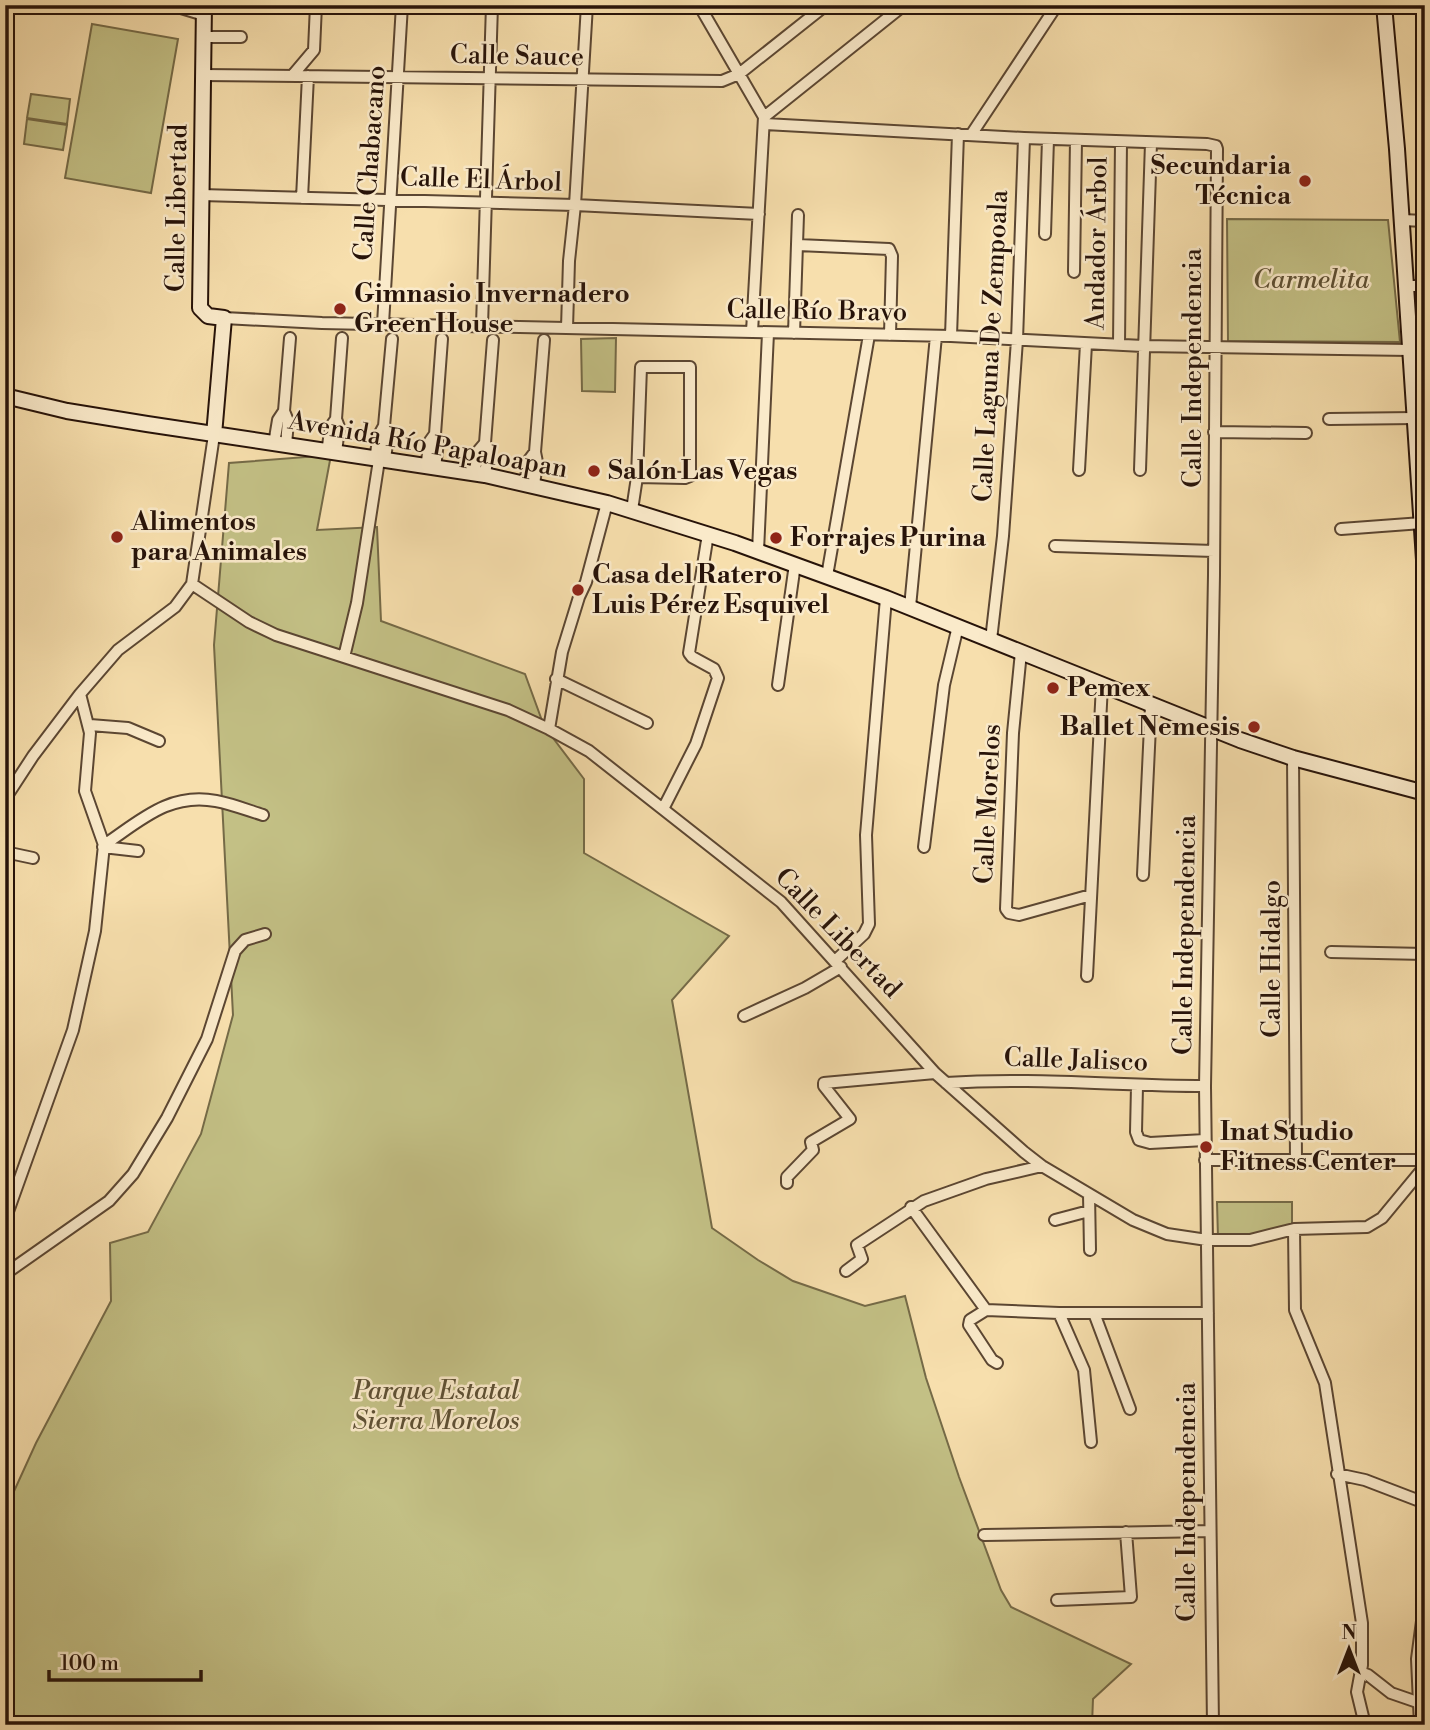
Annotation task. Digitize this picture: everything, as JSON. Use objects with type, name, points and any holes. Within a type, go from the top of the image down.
[{"type":"main road","points":[[1384,5],[1422,487],[1425,575]]},
{"type":"main road","name":"Calle Libertad","points":[[204,10],[200,308],[208,316],[224,318]]},
{"type":"main road","points":[[214,435],[224,318]]},
{"type":"main road","name":"Avenida Río Papaloapan","points":[[5,396],[67,411],[480,474],[607,503],[758,551],[886,598],[1211,729],[1293,758],[1425,793]]},
{"type":"street","points":[[171,5],[204,10]]},
{"type":"street","points":[[292,76],[314,50],[316,5]]},
{"type":"street","name":"Calle Chabacano","points":[[383,324],[402,5]]},
{"type":"street","points":[[482,327],[492,5]]},
{"type":"street","points":[[567,328],[569,261],[587,5]]},
{"type":"street","points":[[699,5],[764,120],[751,332]]},
{"type":"street","points":[[739,74],[826,5]]},
{"type":"street","points":[[764,120],[904,5]]},
{"type":"street","points":[[971,135],[1057,5]]},
{"type":"street","points":[[203,37],[241,37]]},
{"type":"street","name":"Calle Sauce","points":[[203,75],[722,81],[739,74]]},
{"type":"street","points":[[302,198],[308,76]]},
{"type":"street","points":[[764,120],[971,135],[1151,143],[1140,470]]},
{"type":"street","points":[[951,337],[958,134]]},
{"type":"street","name":"Calle Laguna De Zempoala","points":[[991,640],[1003,536],[1017,340],[1024,138]]},
{"type":"street","points":[[1045,234],[1048,139]]},
{"type":"street","points":[[1074,272],[1076,140]]},
{"type":"street","name":"Andador Árbol","points":[[1119,345],[1121,142]]},
{"type":"street","name":"Calle Independencia","points":[[1151,143],[1207,144],[1216,146],[1217,153],[1214,551],[1205,1086],[1213,1725]]},
{"type":"street","name":"Calle El Árbol","points":[[201,195],[575,205],[759,214]]},
{"type":"street","points":[[794,333],[798,215]]},
{"type":"street","points":[[1402,220],[1425,221]]},
{"type":"street","points":[[798,245],[884,248],[891,252],[890,335]]},
{"type":"street","points":[[1406,286],[1425,286]]},
{"type":"street","name":"Calle Río Bravo","points":[[224,318],[482,327],[936,336],[1143,346],[1410,350]]},
{"type":"street","points":[[758,551],[768,332]]},
{"type":"street","points":[[827,576],[869,335]]},
{"type":"street","points":[[910,607],[936,336]]},
{"type":"street","points":[[280,445],[278,420],[284,411],[290,338]]},
{"type":"street","points":[[331,452],[331,426],[336,419],[342,338]]},
{"type":"street","points":[[344,657],[357,603],[380,460],[379,435],[384,426],[391,339]]},
{"type":"street","points":[[430,467],[430,441],[435,434],[442,339]]},
{"type":"street","points":[[480,474],[479,450],[485,443],[493,340]]},
{"type":"street","points":[[529,484],[529,460],[535,452],[544,340]]},
{"type":"street","points":[[1079,470],[1086,344]]},
{"type":"street","points":[[632,510],[638,477],[642,367],[690,367],[690,476],[638,477]]},
{"type":"street","points":[[1329,419],[1415,418]]},
{"type":"street","points":[[1214,432],[1306,433]]},
{"type":"street","points":[[5,799],[80,694],[118,650],[174,607],[192,584],[214,435]]},
{"type":"street","points":[[549,729],[562,652],[590,570],[607,503]]},
{"type":"street","points":[[1341,529],[1422,523]]},
{"type":"street","points":[[663,809],[696,744],[718,678],[714,669],[689,653],[708,534]]},
{"type":"street","points":[[1055,546],[1214,551]]},
{"type":"street","points":[[778,685],[794,564]]},
{"type":"street","name":"Calle Libertad","points":[[192,584],[248,622],[276,635],[497,706],[549,729],[589,751],[773,895],[935,1073],[1042,1166],[1149,1227],[1184,1238],[1207,1240],[1250,1240],[1294,1229],[1358,1228],[1374,1224],[1382,1218],[1425,1166]]},
{"type":"street","points":[[744,1016],[806,988],[838,964],[864,934],[869,924],[866,835],[886,598]]},
{"type":"street","points":[[924,847],[944,685],[958,626]]},
{"type":"street","name":"Calle Morelos","points":[[1021,652],[1012,752],[1006,909],[1009,913],[1019,915],[1091,895]]},
{"type":"street","points":[[556,679],[647,723]]},
{"type":"street","points":[[1087,975],[1102,685]]},
{"type":"street","points":[[5,1220],[42,1122],[80,1005],[95,931],[103,846],[85,791],[90,725],[80,694]]},
{"type":"street","points":[[1143,875],[1151,705]]},
{"type":"street","points":[[90,725],[128,728],[159,741]]},
{"type":"street","name":"Calle Hidalgo","points":[[1293,758],[1296,1161]]},
{"type":"street","points":[[103,846],[163,807],[181,800],[219,801],[262,815]]},
{"type":"street","points":[[103,846],[138,851]]},
{"type":"street","points":[[5,852],[33,858]]},
{"type":"street","points":[[5,1275],[109,1201],[129,1180],[164,1125],[207,1039],[235,951],[245,940],[265,934]]},
{"type":"street","points":[[1331,952],[1425,954]]},
{"type":"street","points":[[787,1183],[787,1177],[812,1146],[850,1118],[824,1084],[935,1073]]},
{"type":"street","name":"Calle Jalisco","points":[[946,1083],[1005,1080],[1205,1086]]},
{"type":"street","points":[[1137,1086],[1136,1132],[1139,1140],[1150,1143],[1205,1140]]},
{"type":"street","points":[[1205,1160],[1425,1160]]},
{"type":"street","points":[[846,1271],[862,1259],[856,1246],[911,1207],[986,1179],[1042,1166]]},
{"type":"street","points":[[1089,1194],[1090,1251]]},
{"type":"street","points":[[911,1207],[986,1310]]},
{"type":"street","points":[[1055,1220],[1089,1211]]},
{"type":"street","points":[[1294,1229],[1295,1310],[1325,1383],[1362,1623],[1364,1674],[1357,1692],[1365,1725]]},
{"type":"street","points":[[998,1363],[992,1360],[969,1325],[969,1322],[986,1310],[1208,1313]]},
{"type":"street","points":[[1059,1313],[1084,1370],[1091,1442]]},
{"type":"street","points":[[1094,1313],[1130,1409]]},
{"type":"street","points":[[1337,1474],[1365,1480],[1425,1503]]},
{"type":"street","points":[[984,1535],[1210,1531]]},
{"type":"street","points":[[1057,1600],[1131,1597],[1126,1532]]},
{"type":"street","points":[[1421,1725],[1419,1659],[1425,1606]]},
{"type":"street","points":[[1364,1674],[1391,1693],[1420,1703]]},
{"type":"green space","points":[[92,24],[178,39],[151,193],[65,178]]},
{"type":"green space","points":[[31,94],[70,99],[67,124],[27,118]]},
{"type":"green space","points":[[27,119],[67,125],[63,150],[24,144]]},
{"type":"green space","name":"Carmelita","points":[[1227,219],[1388,220],[1400,342],[1228,341]]},
{"type":"green space","points":[[616,338],[615,392],[582,391],[581,339]]},
{"type":"green space","name":"Parque Estatal Sierra Morelos","points":[[331,455],[317,530],[377,527],[381,621],[525,674],[544,726],[584,779],[584,853],[729,936],[672,1000],[712,1228],[793,1281],[865,1306],[905,1296],[926,1378],[959,1477],[1001,1590],[1011,1607],[1131,1664],[1093,1699],[1092,1725],[5,1725],[5,1511],[36,1443],[111,1301],[110,1243],[148,1232],[201,1134],[233,1015],[214,645],[229,463]]},
{"type":"green space","points":[[1217,1202],[1292,1202],[1292,1228],[1258,1238],[1218,1238]]},
{"type":"place","name":"Secundaria Técnica","points":[[1305,181]]},
{"type":"place","name":"Gimnasio Invernadero Green House","points":[[340,309]]},
{"type":"place","name":"Salón Las Vegas","points":[[594,471]]},
{"type":"place","name":"Alimentos para Animales","points":[[117,537]]},
{"type":"place","name":"Forrajes Purina","points":[[776,538]]},
{"type":"place","name":"Casa del Ratero Luis Pérez Esquivel","points":[[578,590]]},
{"type":"place","name":"Pemex","points":[[1053,688]]},
{"type":"place","name":"Ballet Nemesis","points":[[1254,727]]},
{"type":"place","name":"Inat Studio Fitness Center","points":[[1206,1147]]}]
